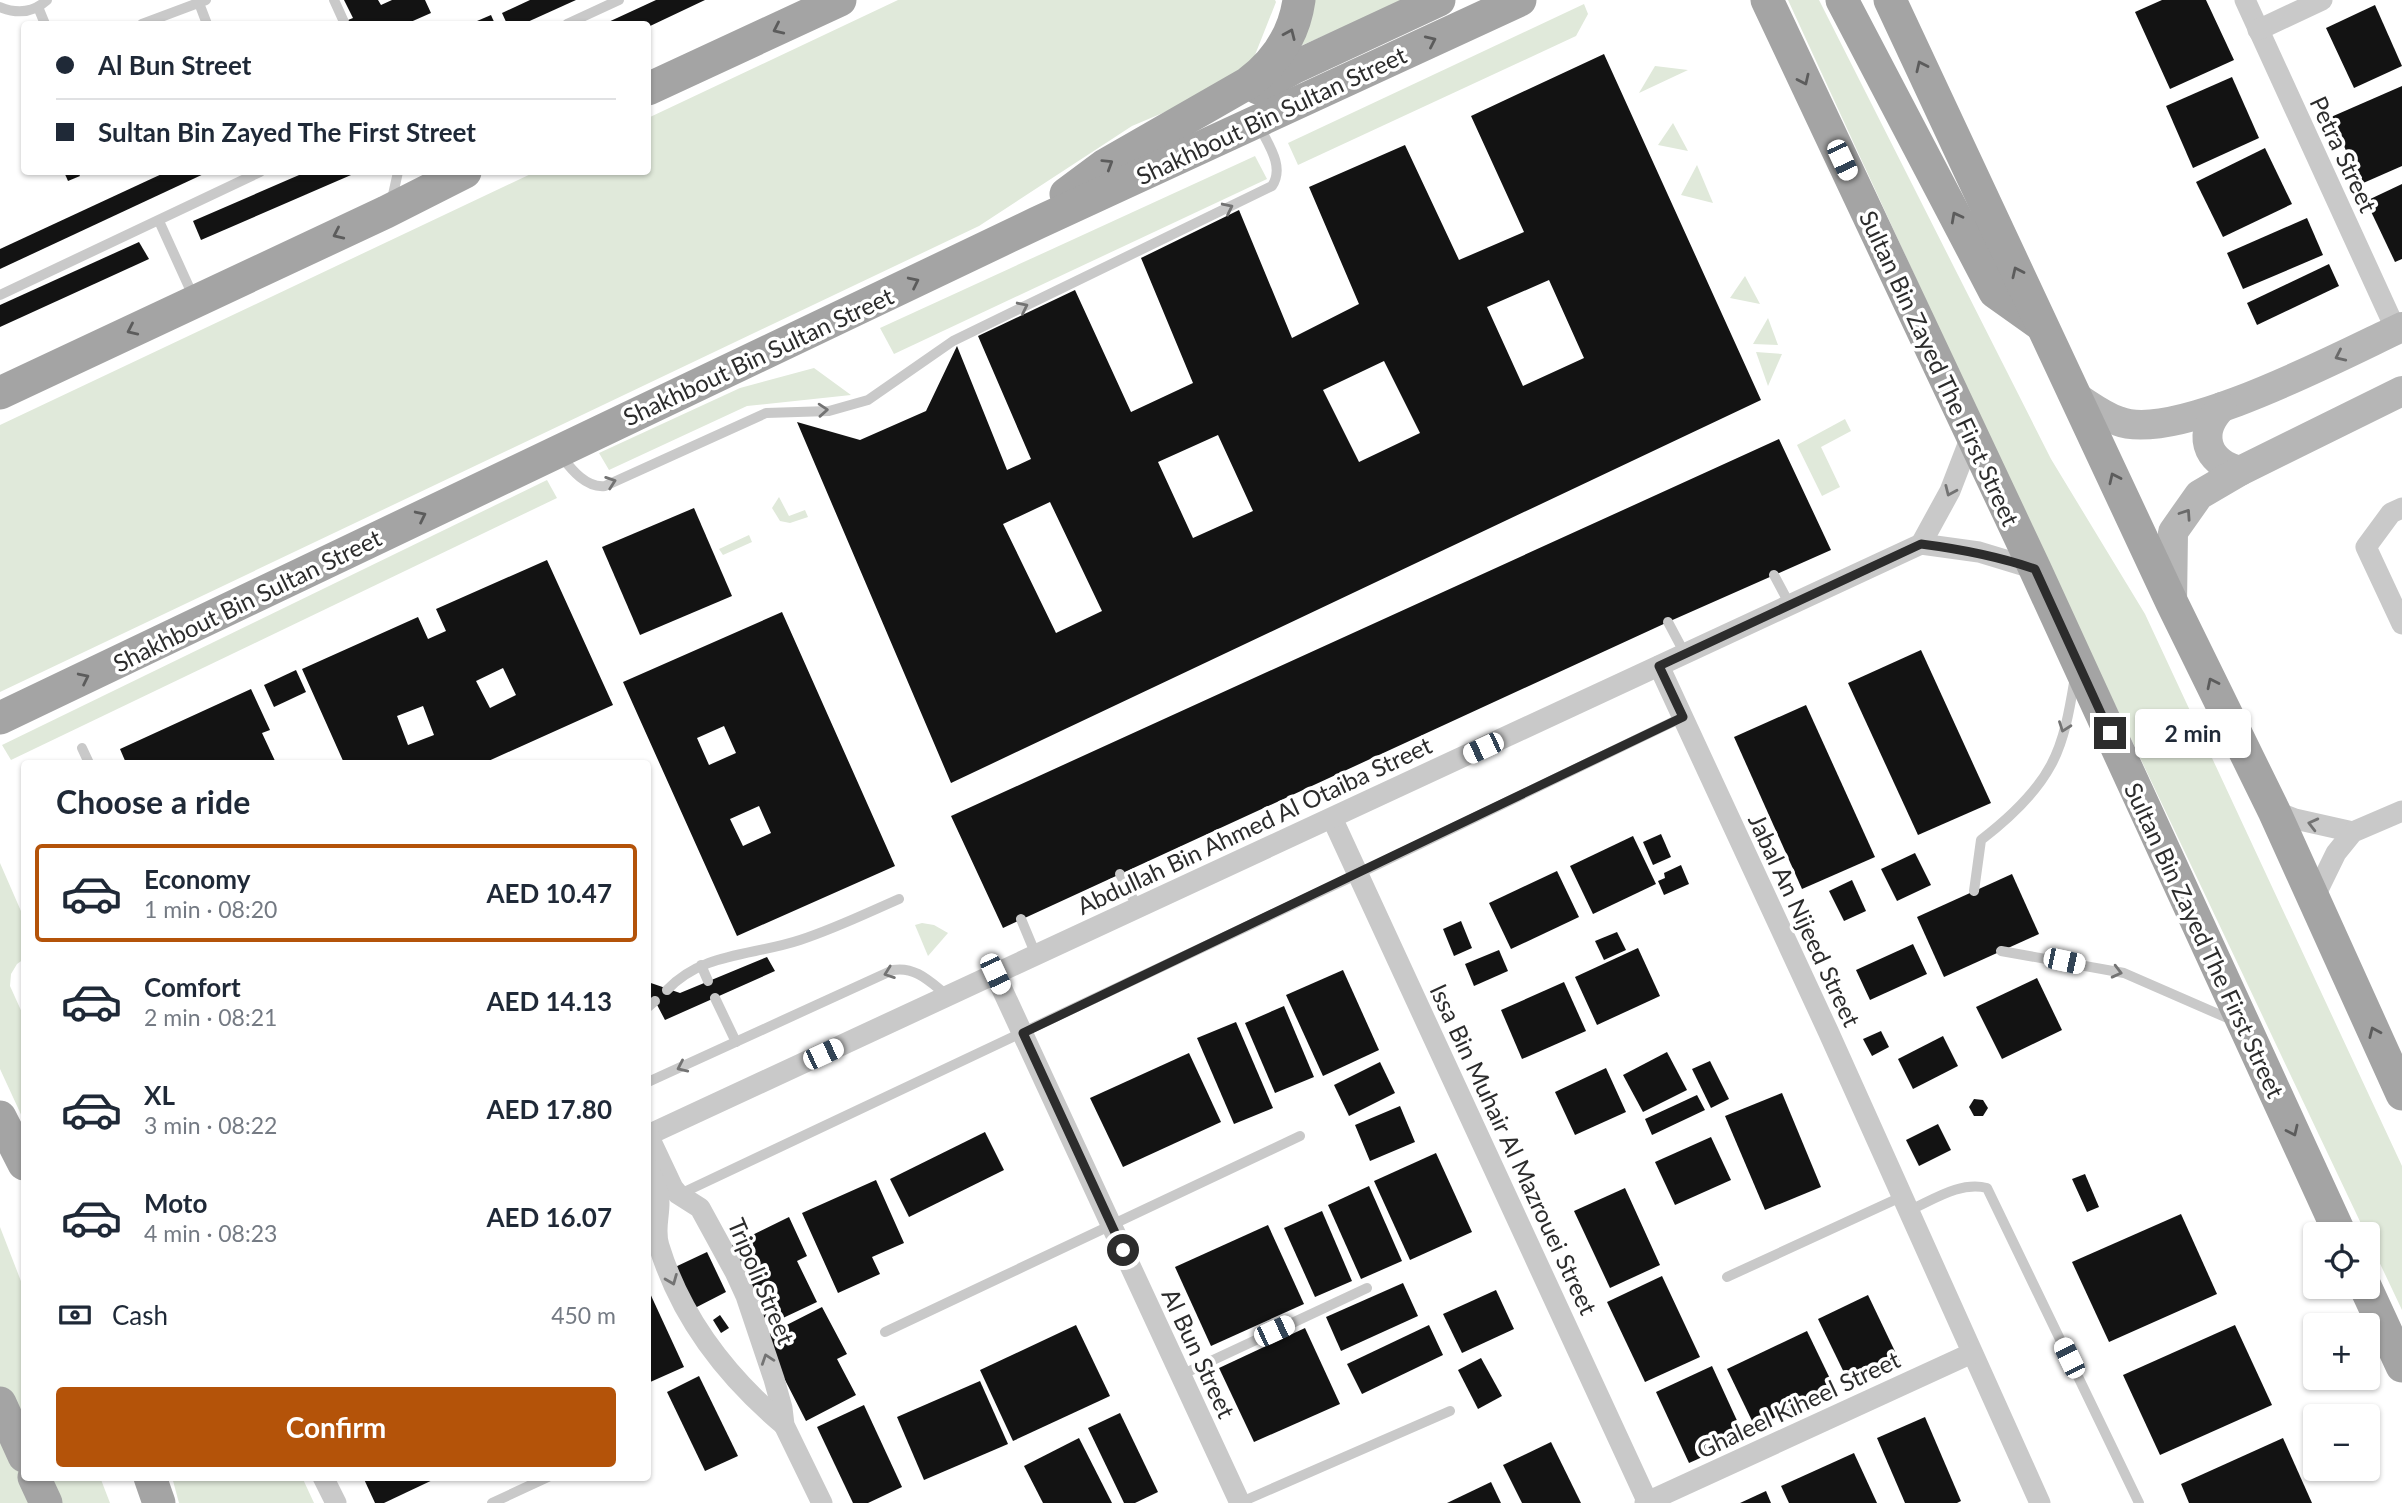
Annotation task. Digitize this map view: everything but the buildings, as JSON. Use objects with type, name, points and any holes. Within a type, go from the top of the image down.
[{"type":"main road","points":[[651,88],[840,0]]},
{"type":"main road","points":[[1037,223],[1069,192],[1105,165],[1266,70],[1284,46],[1297,18],[1299,0]]},
{"type":"main road","points":[[1152,170],[1199,125],[1227,106],[1295,67],[1439,0]]},
{"type":"main road","name":"Shakhbout Bin Sultan Street","points":[[0,718],[1037,223],[1520,0]]},
{"type":"main road","points":[[1746,0],[1771,9]]},
{"type":"main road","points":[[1842,0],[1995,292],[2042,325]]},
{"type":"main road","points":[[1890,0],[2172,603],[2274,810],[2402,1094]]},
{"type":"main road","name":"Sultan Bin Zayed The First Street","points":[[1771,9],[2035,569],[2334,1222]]},
{"type":"main road","points":[[0,393],[460,175]]},
{"type":"main road","points":[[0,734],[36,701]]},
{"type":"main road","points":[[0,1117],[21,1158]]},
{"type":"main road","points":[[2371,1299],[2402,1366]]},
{"type":"main road","points":[[0,1403],[21,1449]]},
{"type":"main road","points":[[36,1481],[46,1503]]},
{"type":"main road","points":[[151,1481],[159,1503]]},
{"type":"street","name":"Petra Street","points":[[2245,0],[2399,329]]},
{"type":"street","points":[[2258,30],[2322,0]]},
{"type":"street","points":[[2076,397],[2119,422],[2157,426],[2255,395],[2399,329]]},
{"type":"street","points":[[2172,603],[2174,532],[2199,495],[2240,471],[2402,391]]},
{"type":"street","points":[[2222,407],[2213,415],[2208,426],[2210,451],[2217,461],[2240,471]]},
{"type":"street","points":[[1972,434],[1950,491],[1921,544],[1979,552],[2035,569]]},
{"type":"street","points":[[2402,508],[2391,513],[2366,547],[2402,624]]},
{"type":"street","name":"Abdullah Bin Ahmed Al Otaiba Street","points":[[651,1134],[1921,544]]},
{"type":"street","name":"Jabal An Nijeed Street","points":[[1659,666],[1828,1031],[2040,1503]]},
{"type":"street","points":[[2274,810],[2295,819],[2353,832]]},
{"type":"street","points":[[2314,898],[2336,853],[2353,832],[2402,811]]},
{"type":"street","name":"Issa Bin Muhair Al Mazrouei Street","points":[[1332,818],[1647,1503]]},
{"type":"street","name":"Al Bun Street","points":[[995,974],[1240,1503]]},
{"type":"street","name":"Tripoli Street","points":[[651,1142],[678,1194],[701,1208],[735,1272],[775,1380],[784,1425],[822,1503]]},
{"type":"street","name":"Tripoli Street","points":[[651,1174],[656,1185],[653,1208],[656,1235],[681,1303],[692,1323],[748,1394],[784,1425]]},
{"type":"street","name":"Ghaleel Kiheel Street","points":[[1647,1503],[1972,1353]]},
{"type":"street","points":[[325,1481],[336,1503]]},
{"type":"lane","points":[[334,0],[344,21]]},
{"type":"lane","points":[[574,21],[619,0]]},
{"type":"lane","points":[[150,21],[202,1],[206,21]]},
{"type":"lane","points":[[0,7],[16,12],[31,10],[42,4]]},
{"type":"lane","points":[[558,451],[572,470],[586,481],[605,486],[765,414],[781,411],[829,411],[867,400],[953,341],[1272,186],[1278,173],[1277,164],[1256,122]]},
{"type":"lane","points":[[0,295],[254,175]]},
{"type":"lane","points":[[386,212],[397,175]]},
{"type":"lane","points":[[159,221],[195,300]]},
{"type":"lane","points":[[1774,575],[1790,605]]},
{"type":"lane","points":[[1668,622],[1685,654]]},
{"type":"lane","points":[[1973,891],[1982,841],[2015,813],[2050,766],[2069,714],[2077,660]]},
{"type":"lane","points":[[653,1208],[1683,717]]},
{"type":"lane","points":[[82,748],[88,760]]},
{"type":"lane","points":[[1120,874],[1138,908]]},
{"type":"lane","points":[[667,990],[679,976],[701,965],[717,959],[783,946],[899,899]]},
{"type":"lane","points":[[1021,919],[1036,955]]},
{"type":"lane","points":[[2001,951],[2124,973],[2243,1025]]},
{"type":"lane","points":[[701,965],[708,981]]},
{"type":"lane","points":[[651,1081],[893,970],[902,968],[919,974],[948,996]]},
{"type":"lane","points":[[715,998],[736,1042]]},
{"type":"lane","points":[[885,1332],[1300,1136]]},
{"type":"lane","points":[[1727,1277],[1905,1204],[1962,1187],[1975,1185],[1987,1188],[2139,1503]]},
{"type":"lane","points":[[1181,1375],[1367,1288]]},
{"type":"lane","name":"Al Bun Street","points":[[1240,1503],[1450,1411]]},
{"type":"lane","points":[[492,1503],[539,1481]]},
{"type":"green space","points":[[898,0],[1276,2],[1253,60],[1217,90],[1132,126],[979,226],[0,692],[0,425],[529,175],[651,175],[651,117]]},
{"type":"green space","points":[[1303,0],[1406,0],[1291,50]]},
{"type":"green space","points":[[1788,0],[1819,0],[2051,459],[2145,614],[2402,1166],[2402,1310],[2380,1264],[2380,1222],[2360,1222],[2015,494]]},
{"type":"green space","points":[[1584,4],[1588,14],[1576,36],[1298,165],[1288,143]]},
{"type":"green space","points":[[1655,66],[1688,70],[1639,93]]},
{"type":"green space","points":[[1673,123],[1688,151],[1658,145]]},
{"type":"green space","points":[[1255,156],[1267,179],[894,354],[880,328]]},
{"type":"green space","points":[[1697,165],[1713,203],[1681,195]]},
{"type":"green space","points":[[1745,276],[1760,304],[1730,298]]},
{"type":"green space","points":[[1768,318],[1778,345],[1753,344]]},
{"type":"green space","points":[[1756,352],[1782,354],[1768,386]]},
{"type":"green space","points":[[814,368],[851,395],[747,406],[609,470],[599,453],[740,388]]},
{"type":"green space","points":[[1845,419],[1851,431],[1821,447],[1840,487],[1822,496],[1797,445]]},
{"type":"green space","points":[[547,480],[557,498],[11,760],[2,745]]},
{"type":"green space","points":[[779,497],[789,516],[805,510],[808,517],[790,523],[780,521],[772,508]]},
{"type":"green space","points":[[749,535],[752,542],[723,555],[719,549]]},
{"type":"green space","points":[[0,863],[21,911],[21,961],[11,974],[10,986],[21,1010],[21,1114],[0,1069]]},
{"type":"green space","points":[[915,925],[934,925],[948,933],[928,956]]},
{"type":"green space","points":[[0,1227],[21,1281],[21,1481],[102,1481],[110,1503],[0,1503]]},
{"type":"green space","points":[[173,1481],[304,1481],[314,1503],[179,1503]]},
{"type":"route","points":[[1123,1250],[1023,1033],[1683,717],[1659,666],[1921,544],[1950,547],[2007,559],[2035,569],[2110,733]]}]
